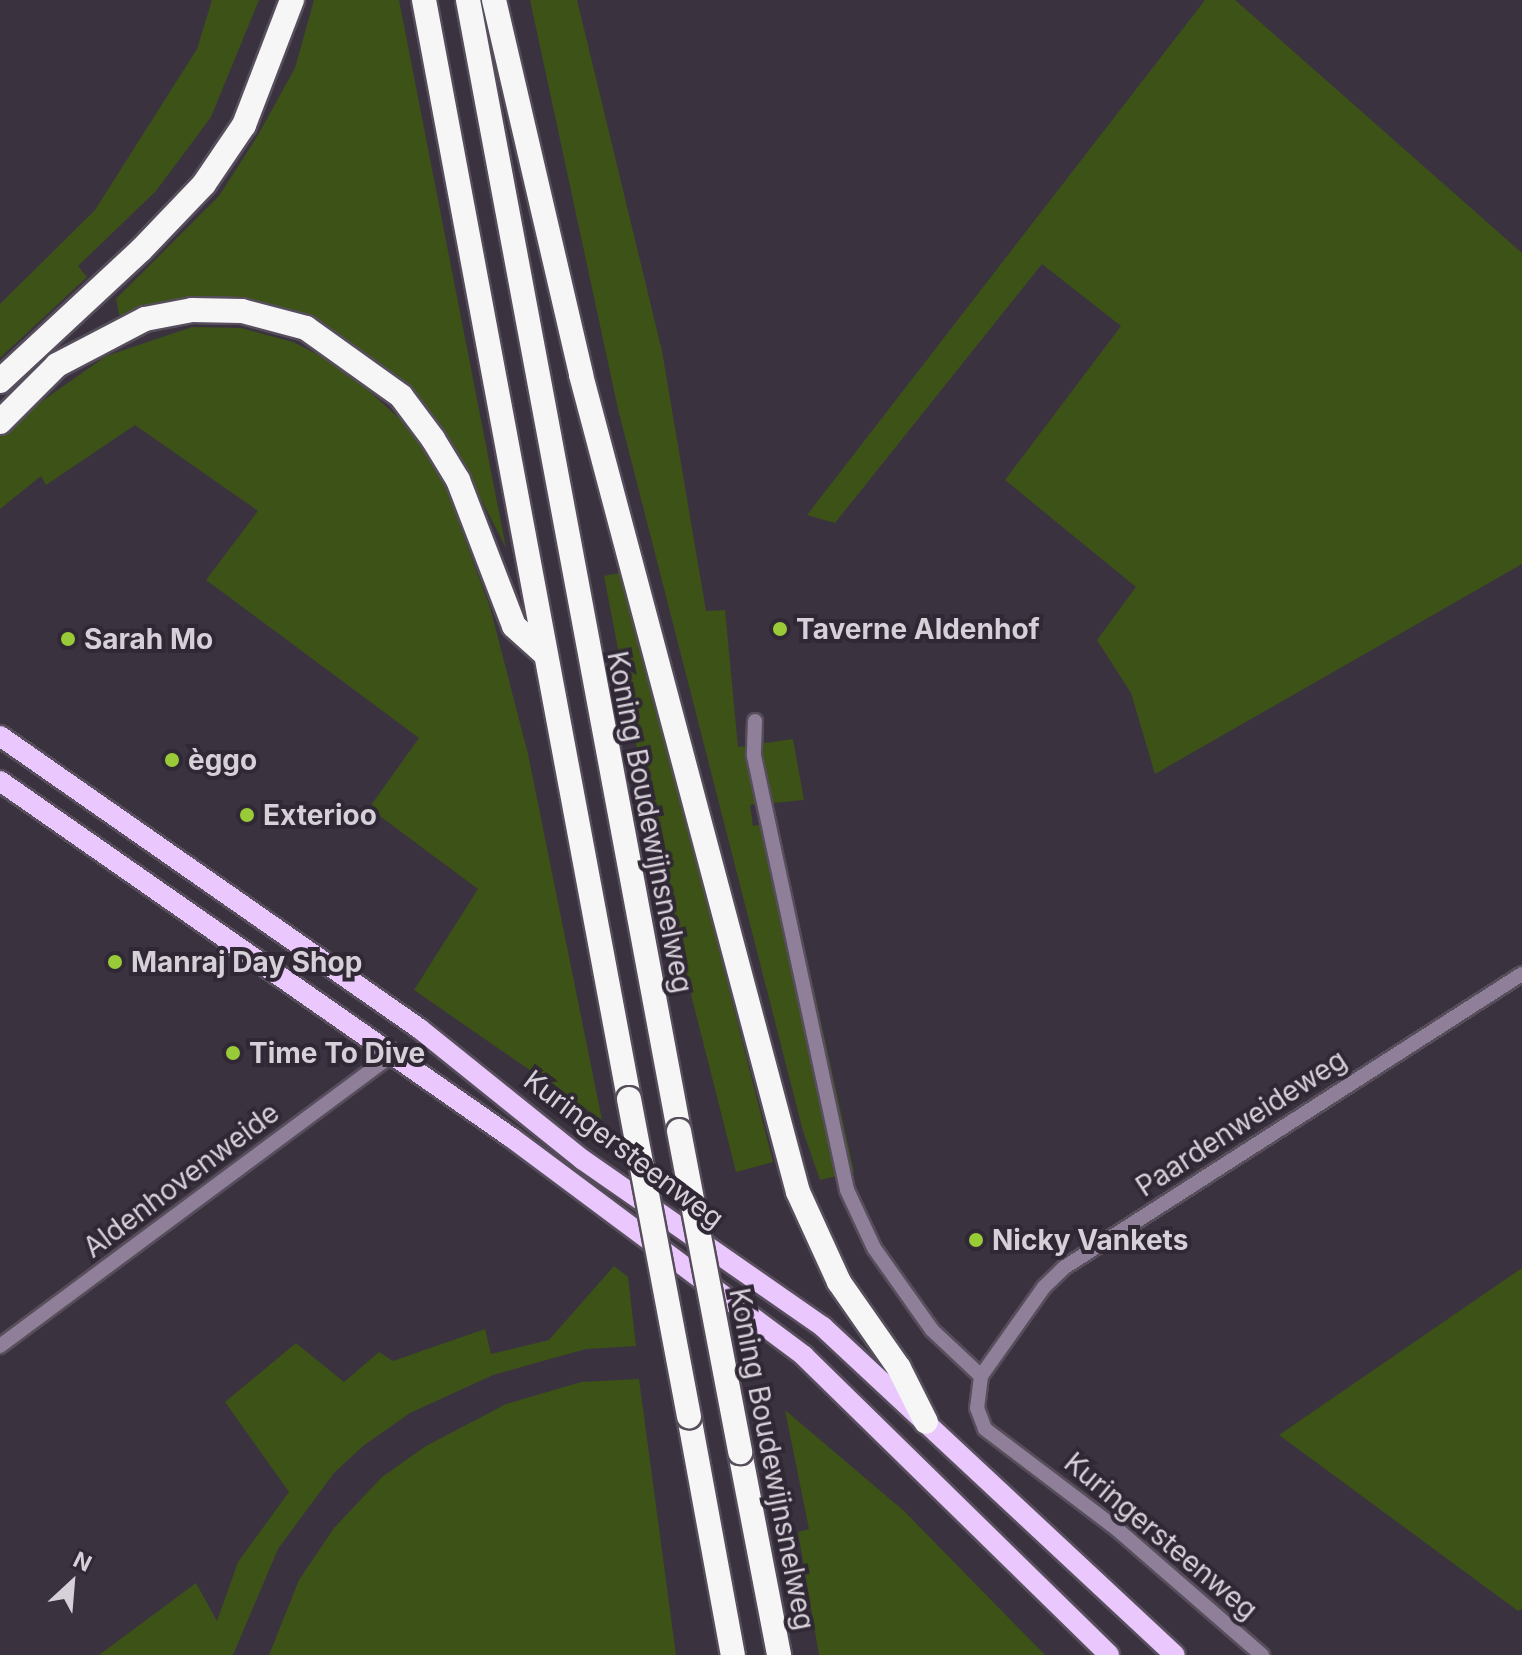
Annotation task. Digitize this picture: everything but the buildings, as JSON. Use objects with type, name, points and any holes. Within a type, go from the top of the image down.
[{"type":"highway","points":[[0,381],[141,250],[204,184],[244,125],[292,0]]},
{"type":"highway","points":[[424,0],[733,1655]]},
{"type":"highway","name":"Koning Boudewijnsnelweg","points":[[468,0],[740,1452],[782,1649]]},
{"type":"highway","points":[[494,0],[581,375],[798,1192],[839,1282],[899,1368],[926,1422]]},
{"type":"highway","points":[[0,422],[57,365],[145,319],[192,310],[242,311],[306,328],[401,396],[433,439],[458,480],[514,626],[545,654]]},
{"type":"main road","name":"Kuringersteenweg","points":[[0,736],[420,1029],[583,1160],[823,1327],[1175,1655]]},
{"type":"main road","name":"Kuringersteenweg","points":[[0,781],[392,1055],[804,1356],[1109,1655]]},
{"type":"street","points":[[755,721],[754,756],[847,1190],[874,1248],[932,1330],[981,1376]]},
{"type":"street","name":"Paardenweideweg","points":[[981,1376],[1044,1287],[1065,1267],[1522,974]]},
{"type":"street","name":"Aldenhovenweide","points":[[0,1346],[392,1055]]},
{"type":"street","name":"Kuringersteenweg","points":[[981,1376],[977,1408],[985,1429],[1118,1530],[1262,1655]]},
{"type":"green space","points":[[212,0],[259,0],[211,117],[156,191],[78,266],[87,277],[0,358],[0,304],[95,210],[197,49]]},
{"type":"green space","points":[[314,0],[399,0],[506,548],[454,446],[400,381],[331,331],[257,303],[178,299],[120,319],[116,299],[219,196],[258,135],[295,68]]},
{"type":"green space","points":[[530,0],[577,0],[662,351],[706,611],[725,610],[738,747],[793,739],[804,800],[750,805],[753,826],[777,822],[854,1172],[820,1180],[803,1131],[618,409]]},
{"type":"green space","points":[[1205,0],[1235,0],[1522,253],[1522,564],[1155,774],[1131,693],[1097,640],[1136,587],[1005,480],[1121,326],[1042,264],[835,523],[807,515]]},
{"type":"green space","points":[[192,327],[241,328],[293,342],[341,366],[408,426],[446,488],[490,607],[528,754],[602,1120],[414,990],[478,889],[369,808],[419,738],[206,580],[258,511],[135,425],[46,485],[41,476],[0,509],[0,431],[106,356]]},
{"type":"green space","points":[[623,572],[773,1162],[736,1172],[663,884],[604,576]]},
{"type":"green space","points":[[614,1266],[628,1277],[636,1346],[586,1349],[493,1375],[410,1413],[363,1446],[334,1473],[278,1549],[233,1655],[99,1655],[196,1583],[217,1621],[238,1562],[289,1492],[225,1402],[296,1343],[344,1382],[379,1352],[393,1361],[485,1329],[491,1354],[549,1340]]},
{"type":"green space","points":[[1522,1268],[1522,1609],[1518,1611],[1279,1435]]},
{"type":"green space","points":[[639,1379],[676,1655],[269,1655],[299,1580],[334,1528],[382,1477],[426,1446],[506,1404],[581,1382]]},
{"type":"green space","points":[[785,1410],[904,1511],[1045,1655],[819,1655],[798,1532],[809,1529]]},
{"type":"place","name":"Taverne Aldenhof","points":[[780,629]]},
{"type":"place","name":"Sarah Mo","points":[[68,639]]},
{"type":"place","name":"èggo","points":[[172,760]]},
{"type":"place","name":"Exterioo","points":[[247,815]]},
{"type":"place","name":"Manraj Day Shop","points":[[115,962]]},
{"type":"place","name":"Time To Dive","points":[[233,1053]]},
{"type":"place","name":"Nicky Vankets","points":[[976,1240]]}]
